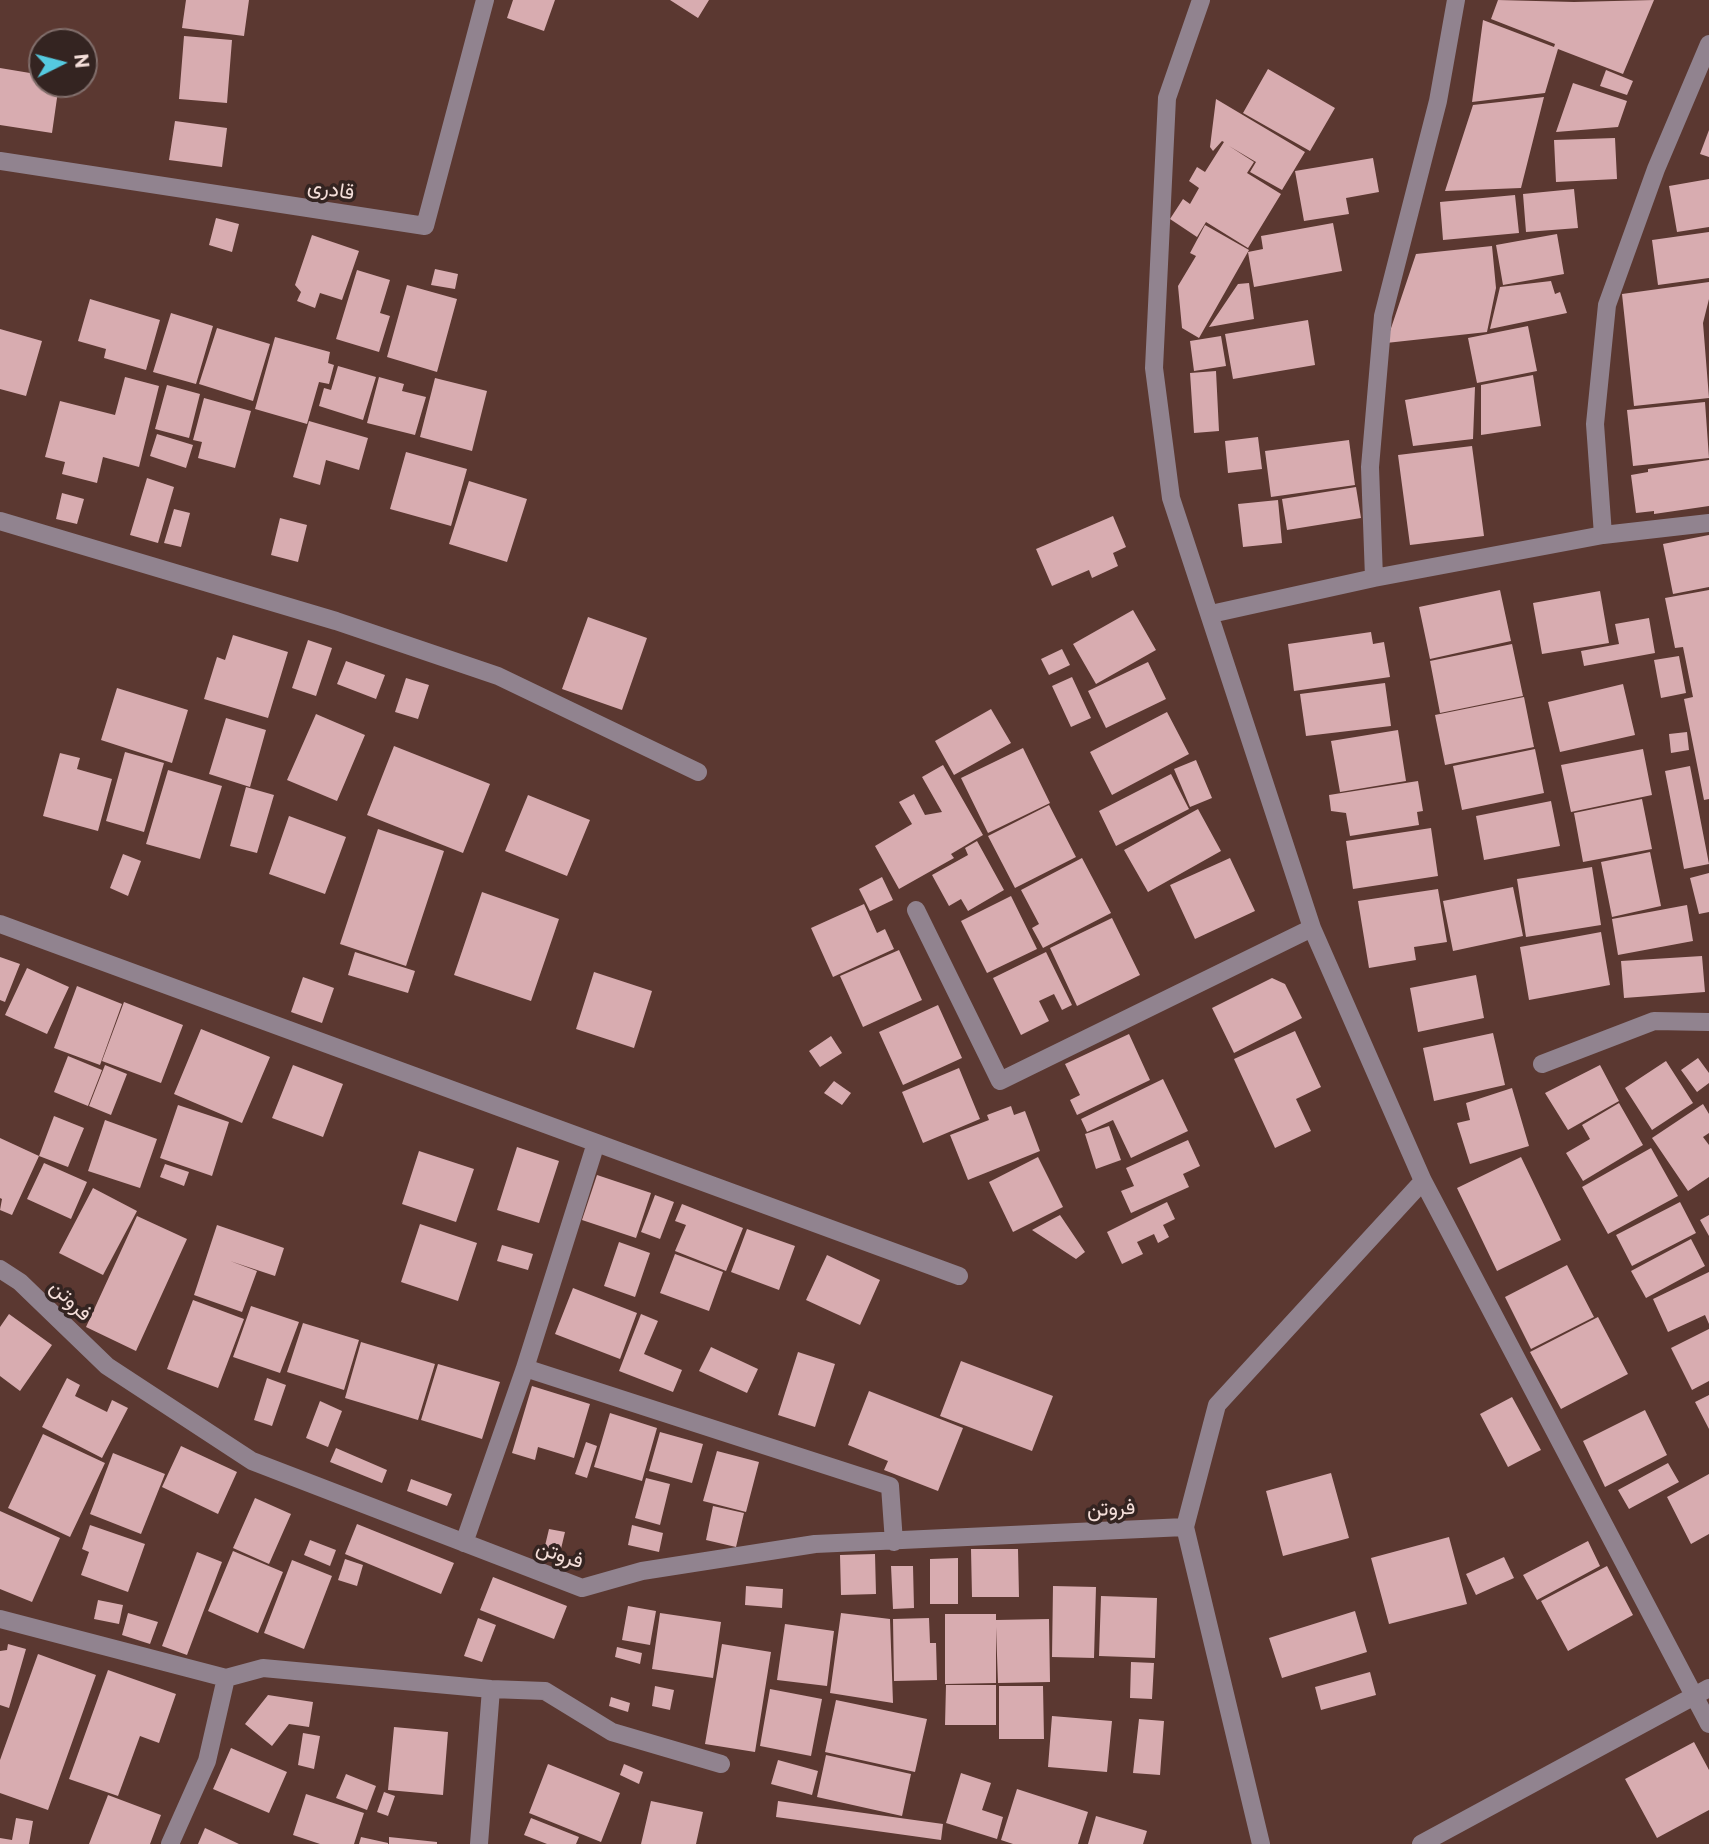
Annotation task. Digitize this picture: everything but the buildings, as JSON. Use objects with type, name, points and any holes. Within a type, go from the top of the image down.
[{"type":"street","name":"قادری","points":[[0,161],[425,226],[485,0]]},
{"type":"street","points":[[1201,0],[1167,97],[1154,368],[1171,498],[1312,928],[1423,1181],[1701,1693],[1709,1724]]},
{"type":"street","points":[[1374,578],[1370,467],[1383,316],[1438,101],[1456,0]]},
{"type":"street","points":[[1603,535],[1595,424],[1607,304],[1656,169],[1709,44]]},
{"type":"street","points":[[0,521],[336,621],[498,676],[698,772]]},
{"type":"street","points":[[1211,614],[1374,578],[1603,535],[1709,523]]},
{"type":"street","points":[[916,910],[1000,1082],[1312,928]]},
{"type":"street","points":[[0,923],[959,1276]]},
{"type":"street","points":[[1542,1064],[1654,1021],[1709,1022]]},
{"type":"street","points":[[464,1543],[525,1368],[596,1143]]},
{"type":"street","points":[[1261,1844],[1185,1527],[1217,1405],[1423,1181]]},
{"type":"street","name":"فروتن","points":[[0,1269],[20,1282],[107,1366],[251,1461],[582,1588],[642,1571],[815,1544],[1185,1527]]},
{"type":"street","points":[[525,1368],[890,1486],[894,1542]]},
{"type":"street","points":[[0,1619],[226,1678],[263,1668],[491,1689],[544,1691],[612,1732],[721,1764]]},
{"type":"street","points":[[170,1844],[207,1761],[226,1678]]},
{"type":"street","points":[[479,1844],[491,1689]]},
{"type":"street","points":[[1422,1844],[1701,1693]]}]
